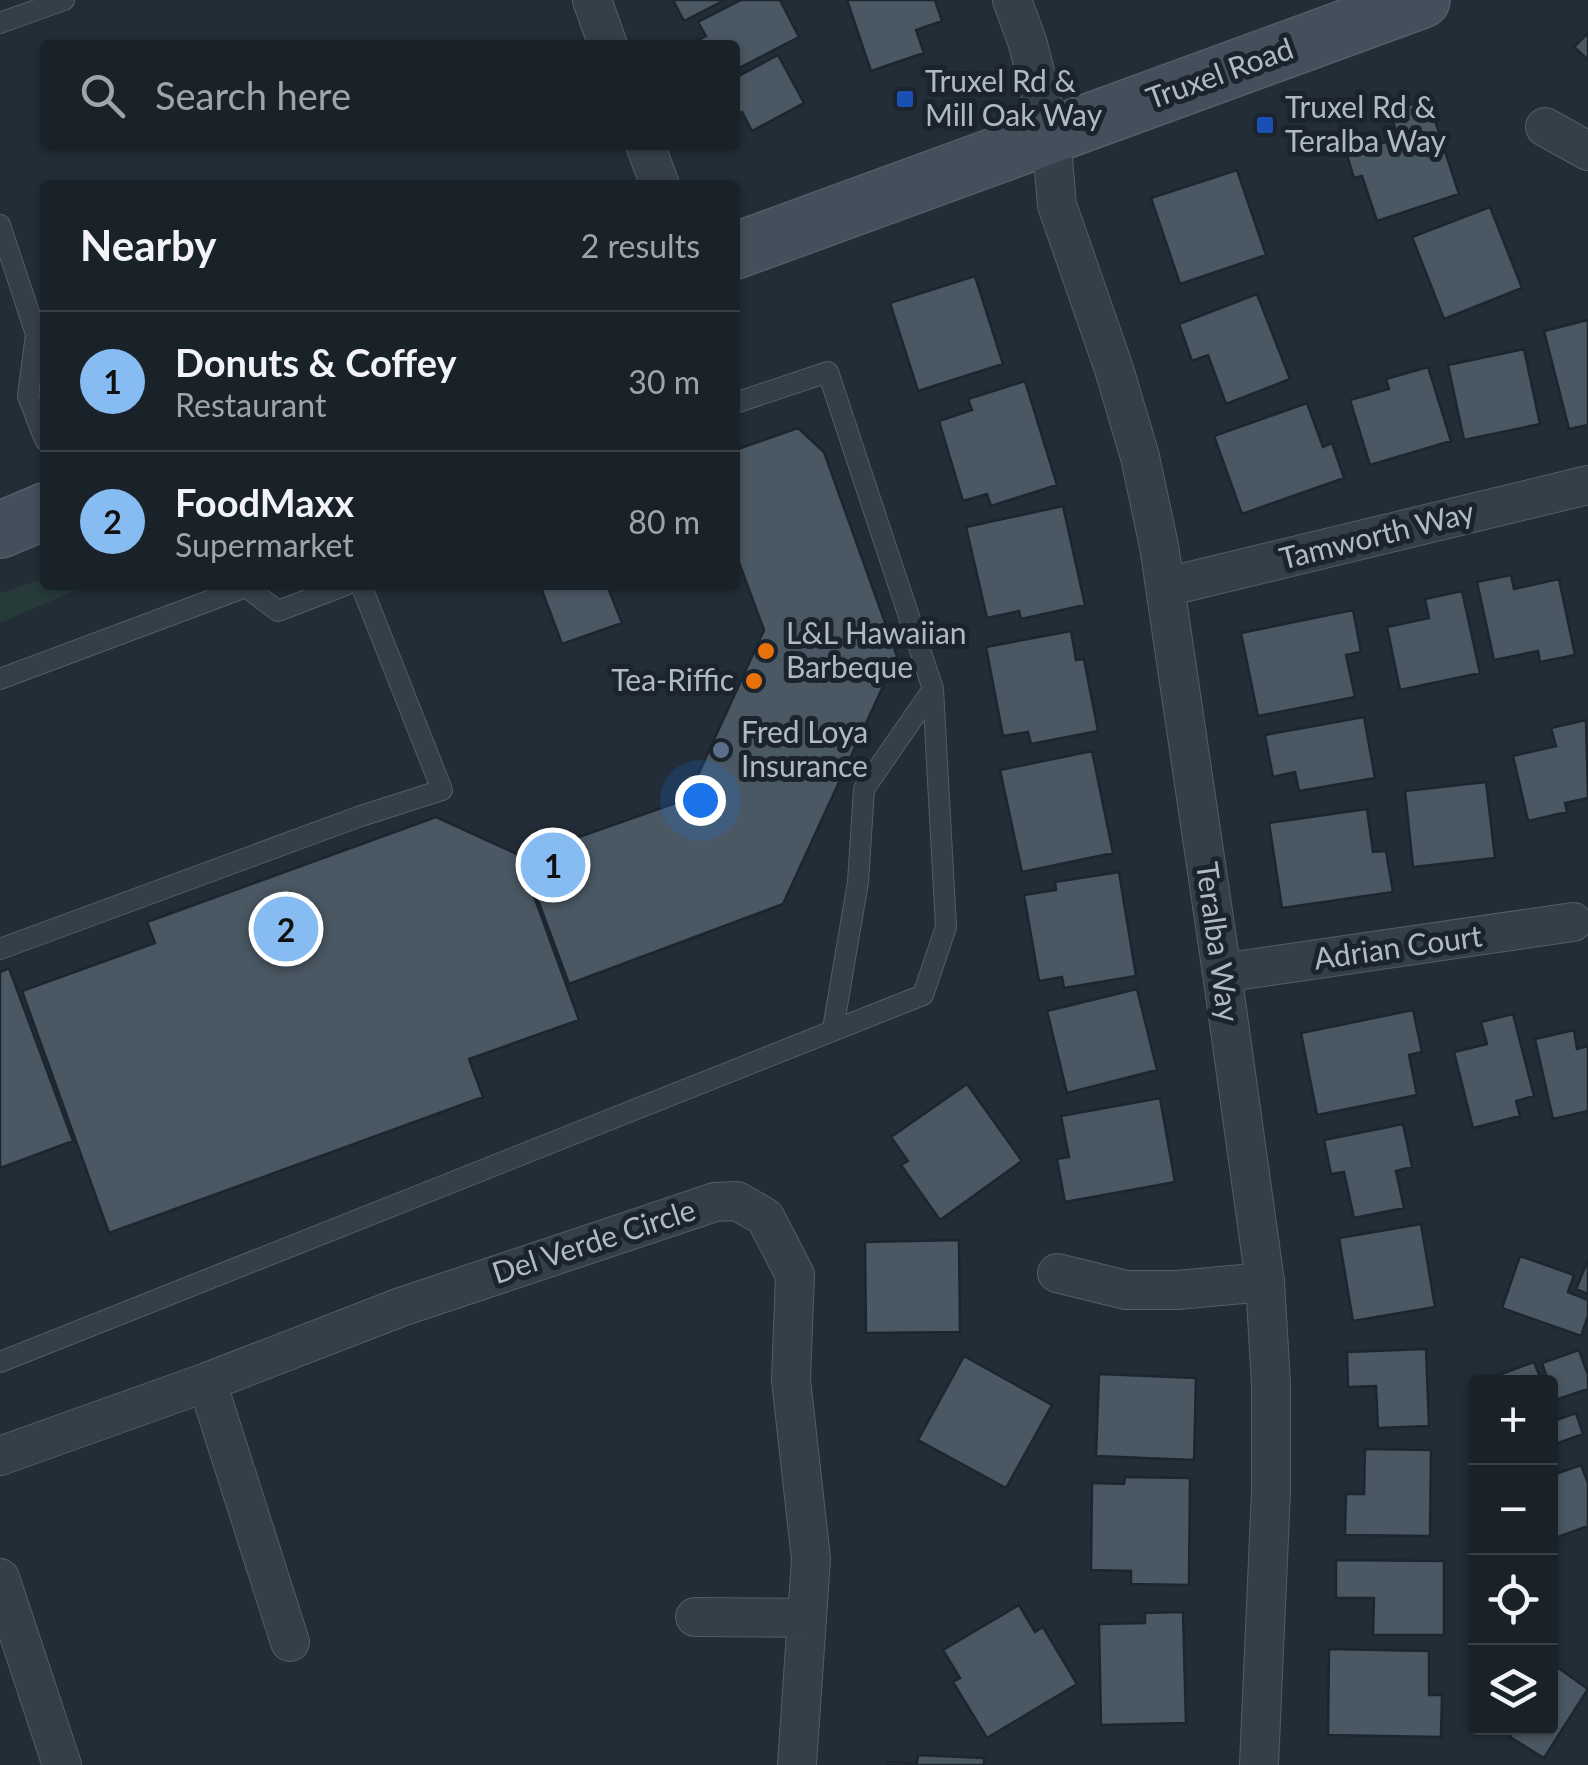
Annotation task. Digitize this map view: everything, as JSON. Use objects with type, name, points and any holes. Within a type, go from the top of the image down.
[{"type":"main road","name":"Truxel Road","points":[[740,249],[1422,0]]},
{"type":"street","points":[[592,0],[606,40]]},
{"type":"street","name":"Teralba Way","points":[[1012,0],[1028,44],[1051,136],[1057,205],[1114,368],[1140,457],[1166,587],[1222,974],[1265,1282],[1271,1384],[1259,1765]]},
{"type":"street","points":[[1545,127],[1588,150]]},
{"type":"street","points":[[648,150],[658,180]]},
{"type":"street","name":"Tamworth Way","points":[[1166,587],[1588,485]]},
{"type":"street","name":"Adrian Court","points":[[1222,974],[1573,922]]},
{"type":"street","name":"Del Verde Circle","points":[[0,1456],[401,1307],[716,1202],[738,1201],[765,1216],[795,1275],[791,1380],[811,1559],[797,1765]]},
{"type":"street","points":[[1058,1273],[1126,1290],[1265,1282]]},
{"type":"street","points":[[207,1382],[290,1642]]},
{"type":"street","points":[[0,1578],[62,1765]]},
{"type":"street","points":[[695,1617],[807,1618]]},
{"type":"lane","points":[[0,23],[64,0]]},
{"type":"lane","points":[[0,225],[40,334]]},
{"type":"lane","points":[[40,342],[28,396],[40,427]]},
{"type":"lane","points":[[0,1362],[923,995],[946,927],[933,690],[828,372],[740,401]]},
{"type":"lane","points":[[0,679],[238,590]]},
{"type":"lane","points":[[250,590],[278,612],[333,590]]},
{"type":"lane","points":[[0,950],[358,817],[442,790],[362,590]]},
{"type":"lane","points":[[833,1029],[858,882],[864,788],[933,690]]},
{"type":"green space","points":[[40,580],[40,590],[76,590],[0,623],[0,593]]},
{"type":"building","points":[[673,0],[725,0],[684,21]]},
{"type":"building","points":[[741,0],[780,0],[799,37],[740,67],[740,40],[698,40],[706,36],[698,22]]},
{"type":"building","points":[[847,0],[935,0],[942,21],[916,30],[924,53],[871,71]]},
{"type":"building","points":[[1588,33],[1588,60],[1574,47]]},
{"type":"building","points":[[778,55],[804,103],[752,131],[740,113],[740,75]]},
{"type":"building","points":[[1428,99],[1459,194],[1377,221],[1362,176],[1354,178],[1347,155],[1398,138],[1390,111]]},
{"type":"building","points":[[1237,170],[1266,255],[1180,284],[1151,198]]},
{"type":"building","points":[[1490,207],[1522,288],[1444,319],[1412,237]]},
{"type":"building","points":[[975,276],[1003,364],[918,391],[890,303]]},
{"type":"building","points":[[1257,294],[1290,379],[1226,404],[1208,355],[1192,361],[1179,324]]},
{"type":"building","points":[[1588,320],[1588,425],[1569,429],[1544,331]]},
{"type":"building","points":[[1524,349],[1540,424],[1464,440],[1448,365]]},
{"type":"building","points":[[1428,367],[1451,441],[1370,465],[1350,400],[1389,389],[1386,379]]},
{"type":"building","points":[[1025,381],[1057,485],[991,506],[987,494],[963,501],[939,421],[972,410],[968,399]]},
{"type":"building","points":[[1307,403],[1323,447],[1332,443],[1344,478],[1242,514],[1214,436]]},
{"type":"building","points":[[798,428],[824,452],[897,656],[783,904],[569,984],[522,857],[687,799],[764,630],[740,565],[740,448]]},
{"type":"building","points":[[1063,506],[1085,605],[1021,619],[1019,611],[987,618],[966,527]]},
{"type":"building","points":[[1511,575],[1514,589],[1559,579],[1575,655],[1540,662],[1538,651],[1494,660],[1477,582]]},
{"type":"building","points":[[542,590],[609,590],[622,623],[562,644]]},
{"type":"building","points":[[1462,591],[1480,673],[1400,690],[1387,627],[1429,618],[1425,599]]},
{"type":"building","points":[[1353,610],[1361,652],[1346,655],[1355,697],[1258,716],[1241,633]]},
{"type":"building","points":[[1071,631],[1076,660],[1084,659],[1098,731],[1031,744],[1028,732],[1003,736],[986,647]]},
{"type":"building","points":[[1364,717],[1375,778],[1299,791],[1295,772],[1273,777],[1265,735]]},
{"type":"building","points":[[1586,720],[1588,798],[1565,803],[1567,812],[1528,821],[1513,756],[1556,746],[1551,728]]},
{"type":"building","points":[[1092,751],[1113,853],[1022,872],[1000,770]]},
{"type":"building","points":[[1486,782],[1495,858],[1413,867],[1405,791]]},
{"type":"building","points":[[1367,809],[1373,852],[1386,851],[1393,892],[1282,908],[1269,823]]},
{"type":"building","points":[[436,817],[519,855],[579,1020],[469,1059],[483,1097],[109,1233],[22,991],[155,943],[147,922]]},
{"type":"building","points":[[1119,872],[1136,976],[1064,988],[1062,977],[1039,981],[1024,895],[1056,890],[1055,882]]},
{"type":"building","points":[[9,968],[73,1141],[0,1168],[0,972]]},
{"type":"building","points":[[1137,989],[1157,1070],[1067,1093],[1047,1011]]},
{"type":"building","points":[[1413,1010],[1422,1052],[1409,1055],[1417,1095],[1317,1115],[1301,1033]]},
{"type":"building","points":[[1513,1014],[1534,1096],[1516,1101],[1520,1116],[1473,1128],[1454,1052],[1487,1044],[1481,1022]]},
{"type":"building","points":[[1574,1030],[1577,1049],[1588,1046],[1588,1111],[1553,1119],[1535,1039]]},
{"type":"building","points":[[967,1084],[1022,1161],[940,1220],[901,1165],[908,1161],[891,1137]]},
{"type":"building","points":[[1160,1098],[1175,1182],[1065,1202],[1057,1159],[1069,1157],[1061,1116]]},
{"type":"building","points":[[1403,1124],[1412,1167],[1396,1171],[1404,1208],[1354,1218],[1344,1172],[1331,1174],[1324,1140]]},
{"type":"building","points":[[1421,1224],[1435,1307],[1353,1321],[1339,1238]]},
{"type":"building","points":[[959,1240],[960,1332],[866,1333],[865,1242]]},
{"type":"building","points":[[1520,1256],[1574,1275],[1568,1292],[1588,1300],[1588,1316],[1581,1336],[1502,1308]]},
{"type":"building","points":[[1588,1260],[1588,1294],[1576,1289]]},
{"type":"building","points":[[1426,1349],[1429,1426],[1378,1428],[1376,1386],[1348,1387],[1347,1352]]},
{"type":"building","points":[[1579,1350],[1588,1375],[1588,1389],[1558,1399],[1558,1375],[1546,1375],[1542,1363]]},
{"type":"building","points":[[964,1356],[1052,1405],[1006,1488],[918,1440]]},
{"type":"building","points":[[1534,1362],[1539,1375],[1498,1375]]},
{"type":"building","points":[[1099,1374],[1196,1378],[1194,1460],[1096,1456]]},
{"type":"building","points":[[1576,1413],[1583,1434],[1558,1443],[1558,1420]]},
{"type":"building","points":[[1365,1449],[1431,1450],[1430,1536],[1345,1535],[1346,1494],[1364,1494]]},
{"type":"building","points":[[1581,1465],[1588,1483],[1588,1526],[1558,1537],[1558,1473]]},
{"type":"building","points":[[1125,1477],[1190,1478],[1189,1585],[1131,1584],[1131,1571],[1091,1570],[1092,1483],[1124,1484]]},
{"type":"building","points":[[1336,1560],[1444,1561],[1444,1635],[1373,1635],[1374,1598],[1336,1598]]},
{"type":"building","points":[[1019,1605],[1035,1632],[1043,1627],[1077,1684],[987,1738],[953,1682],[960,1678],[943,1650]]},
{"type":"building","points":[[1183,1612],[1186,1723],[1101,1725],[1099,1624],[1145,1623],[1145,1613]]},
{"type":"building","points":[[1329,1649],[1429,1651],[1429,1695],[1442,1695],[1441,1737],[1328,1735]]},
{"type":"building","points":[[1558,1668],[1588,1689],[1544,1758],[1510,1737],[1558,1735]]},
{"type":"building","points":[[918,1755],[984,1758],[984,1765],[888,1765],[917,1763]]},
{"type":"place","name":"Truxel Rd & Mill Oak Way","points":[[905,99]]},
{"type":"place","name":"Truxel Rd & Teralba Way","points":[[1265,125]]},
{"type":"place","name":"L&L Hawaiian Barbeque","points":[[766,651]]},
{"type":"place","name":"Tea-Riffic","points":[[754,681]]},
{"type":"place","name":"Fred Loya Insurance","points":[[721,750]]},
{"type":"place","name":"Donuts & Coffey","points":[[553,865]]},
{"type":"place","name":"FoodMaxx","points":[[286,929]]}]
